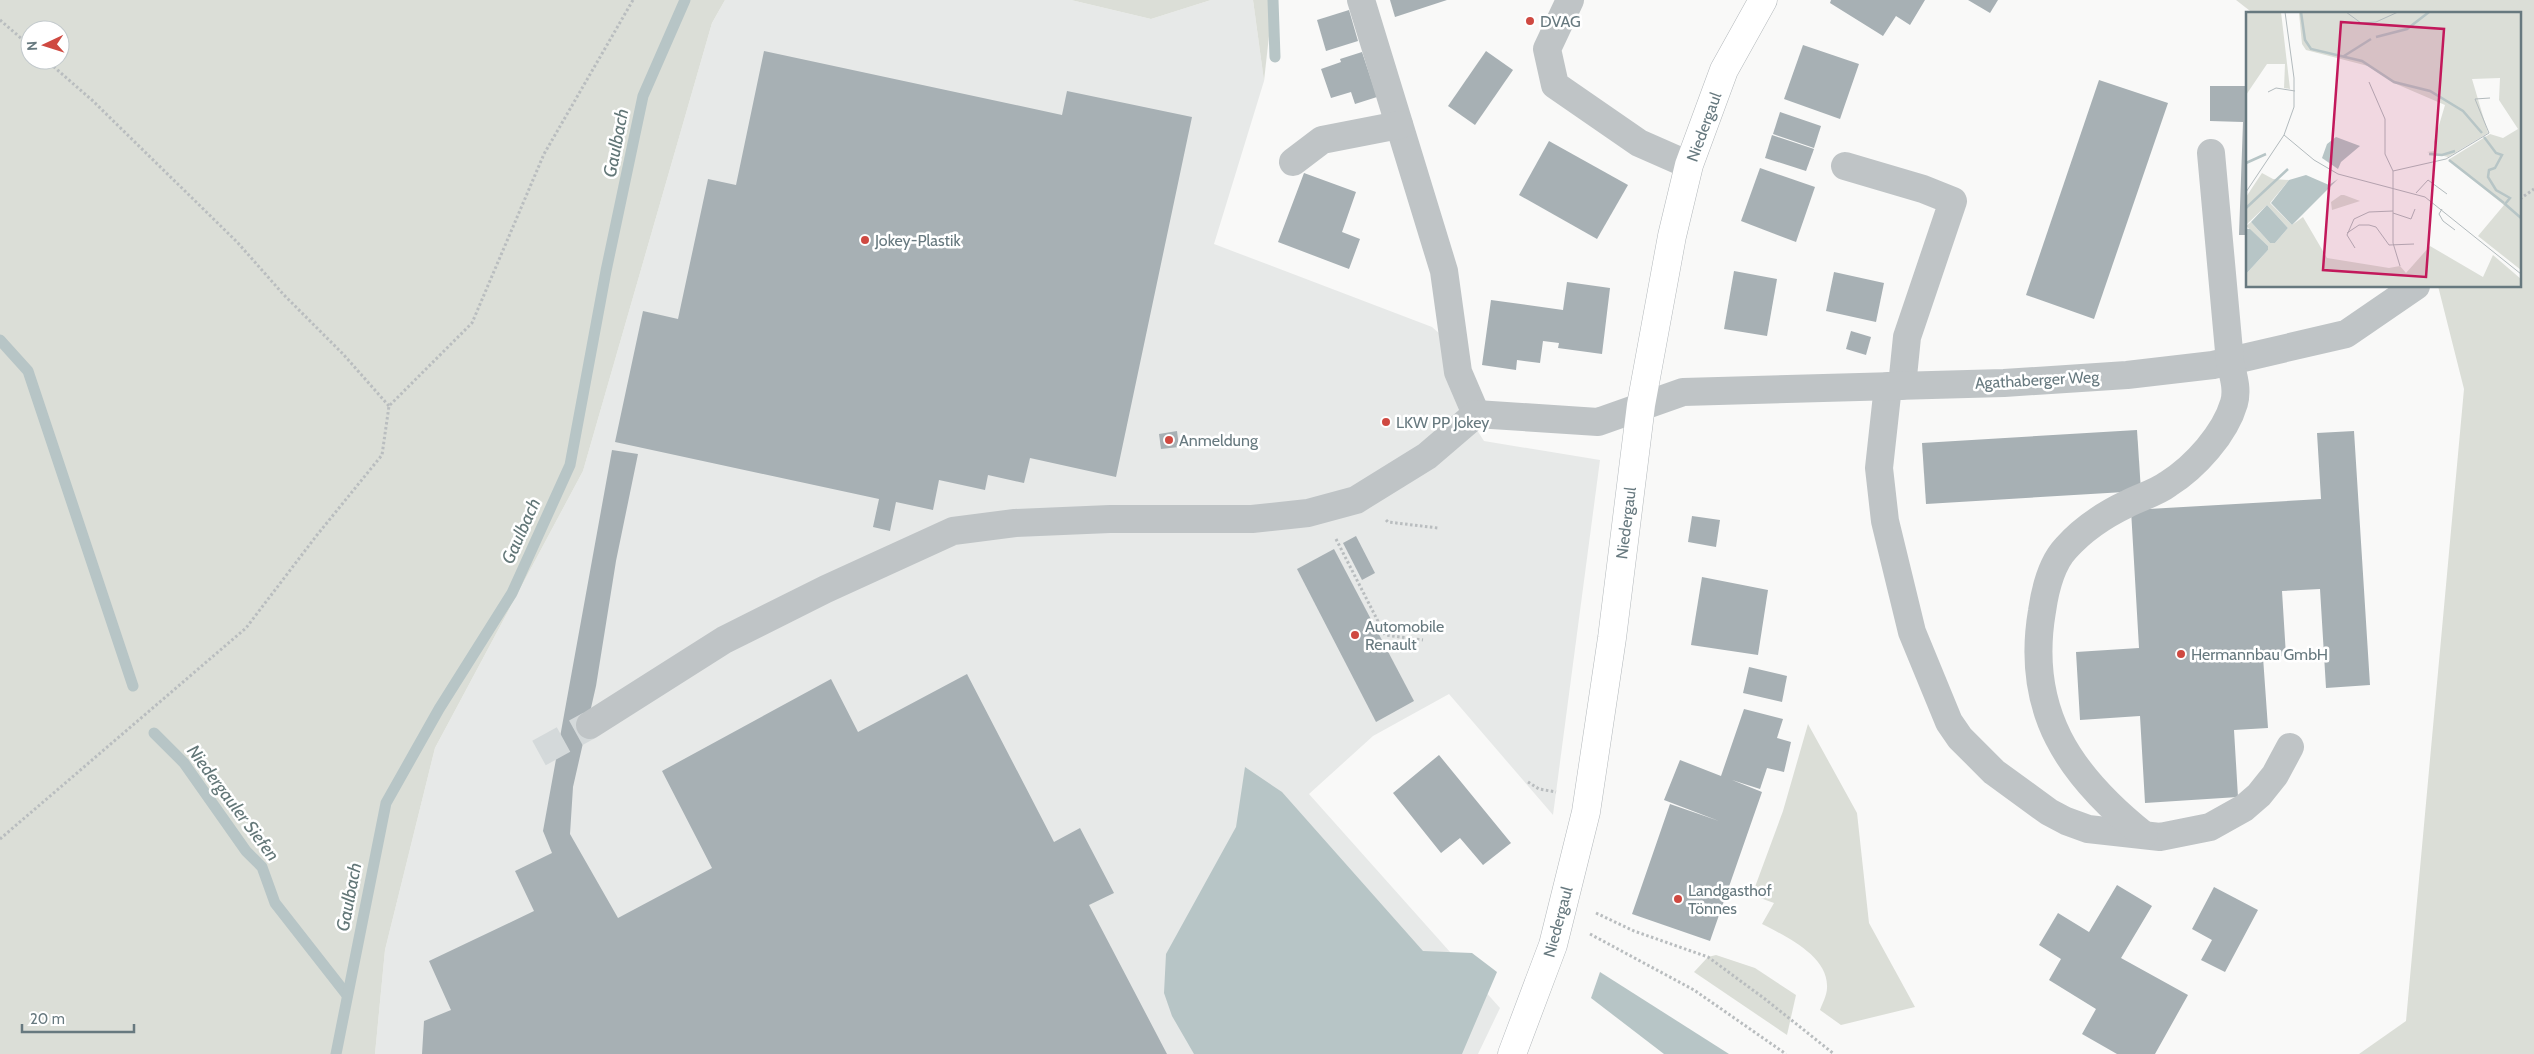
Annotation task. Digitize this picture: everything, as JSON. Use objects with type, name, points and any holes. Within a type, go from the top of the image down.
[{"type":"main road","name":"Niedergaul","points":[[1512,1054],[1553,946],[1586,812],[1610,648],[1641,405],[1672,236],[1689,165],[1724,70],[1763,0]]},
{"type":"street","points":[[590,725],[724,640],[826,589],[953,531],[1015,523],[1110,519],[1252,519],[1308,513],[1356,500],[1427,456],[1476,414],[1458,372],[1444,271],[1361,0]]},
{"type":"street","points":[[1570,0],[1548,49],[1555,85],[1639,143],[1689,165]]},
{"type":"street","points":[[1293,162],[1322,140],[1399,125]]},
{"type":"street","points":[[2144,835],[2113,810],[2090,784],[2061,743],[2043,701],[2039,678],[2038,650],[2045,594],[2052,570],[2065,549],[2080,535],[2125,504],[2168,484],[2208,447],[2223,426],[2234,402],[2236,387],[2230,362],[2211,153]]},
{"type":"street","points":[[1845,166],[1923,189],[1954,201],[1907,337],[1879,468],[1885,521],[1912,632],[1949,722],[1960,738],[1994,772],[2049,812],[2088,829],[2160,837],[2184,834],[2210,827],[2227,818],[2259,795],[2275,776],[2290,747]]},
{"type":"street","name":"Agathaberger Weg","points":[[1476,414],[1598,422],[1641,405],[1683,392],[2004,384],[2127,375],[2230,362],[2346,334],[2413,288]]},
{"type":"path","points":[[0,840],[246,628],[311,542],[382,455],[389,406],[472,323],[544,154],[633,0]]},
{"type":"path","points":[[0,20],[20,37]]},
{"type":"path","points":[[57,70],[93,101],[238,244],[283,294],[343,354],[389,406]]},
{"type":"path","points":[[2522,198],[2534,189]]},
{"type":"path","points":[[1369,492],[1388,522],[1438,528]]},
{"type":"path","points":[[1320,510],[1385,635],[1423,640]]},
{"type":"path","points":[[1528,782],[1539,789],[1552,791]]},
{"type":"path","points":[[1592,912],[1634,931],[1708,957],[1834,1054]]},
{"type":"path","points":[[1586,933],[1694,990],[1786,1054]]},
{"type":"shaded area","points":[[0,0],[725,0],[712,23],[583,471],[435,748],[385,950],[375,1054],[0,1054]]},
{"type":"shaded area","name":"Jokey-Plastik","points":[[725,0],[1071,0],[1151,19],[1211,0],[1253,0],[1264,81],[1214,244],[1432,327],[1440,334],[1455,396],[1484,441],[1600,460],[1553,815],[1449,694],[1373,736],[1309,794],[1500,1008],[1478,1054],[375,1054],[385,950],[435,748],[583,471],[712,23]]},
{"type":"shaded area","points":[[1071,0],[1211,0],[1151,19]]},
{"type":"shaded area","points":[[1253,0],[1273,0],[1264,81]]},
{"type":"shaded area","points":[[2236,0],[2534,0],[2534,1054],[2359,1054],[2406,1021],[2464,389],[2439,288],[2522,288],[2522,12],[2251,12]]},
{"type":"shaded area","points":[[1808,724],[1857,813],[1869,923],[1915,1007],[1841,1025],[1820,1010],[1827,988],[1826,977],[1821,966],[1804,948],[1762,924],[1774,903],[1752,895],[1783,811]]},
{"type":"shaded area","points":[[1245,767],[1282,792],[1423,951],[1472,953],[1497,972],[1462,1054],[1194,1054],[1172,1016],[1164,993],[1166,954],[1236,827]]},
{"type":"shaded area","points":[[1716,955],[1755,968],[1796,995],[1787,1035],[1694,972],[1708,957]]},
{"type":"shaded area","points":[[1600,972],[1729,1054],[1664,1054],[1591,998]]},
{"type":"building","points":[[1390,0],[1447,0],[1395,17]]},
{"type":"building","points":[[1831,0],[1925,0],[1910,25],[1896,16],[1883,36],[1830,3]]},
{"type":"building","points":[[1968,0],[1998,0],[1990,13]]},
{"type":"building","points":[[1349,10],[1358,41],[1326,51],[1317,20]]},
{"type":"building","points":[[1803,45],[1859,64],[1840,119],[1784,99]]},
{"type":"building","name":"Jokey-Plastik","points":[[764,51],[1062,115],[1067,91],[1192,117],[1116,477],[1030,458],[1024,483],[988,475],[985,490],[939,480],[933,510],[896,502],[890,531],[873,527],[879,499],[615,442],[643,311],[678,319],[708,179],[736,185]]},
{"type":"building","points":[[1486,51],[1513,70],[1475,125],[1448,106]]},
{"type":"building","points":[[1362,52],[1377,97],[1355,104],[1351,92],[1331,98],[1321,69],[1341,62],[1340,59]]},
{"type":"building","points":[[2099,80],[2168,103],[2094,319],[2026,295]]},
{"type":"building","points":[[2210,86],[2246,86],[2246,235],[2239,235],[2243,122],[2210,121]]},
{"type":"building","points":[[1780,112],[1821,126],[1814,148],[1773,134]]},
{"type":"building","points":[[1772,135],[1814,149],[1806,171],[1765,158]]},
{"type":"building","points":[[1549,141],[1628,185],[1597,239],[1519,195]]},
{"type":"building","points":[[1760,168],[1815,187],[1796,242],[1741,221]]},
{"type":"building","points":[[1304,173],[1356,192],[1342,232],[1360,239],[1349,269],[1278,242]]},
{"type":"building","points":[[1734,271],[1777,279],[1767,336],[1724,329]]},
{"type":"building","points":[[1834,272],[1884,283],[1876,322],[1826,311]]},
{"type":"building","points":[[1567,282],[1610,288],[1602,354],[1558,348],[1559,343],[1543,341],[1540,363],[1517,360],[1516,370],[1482,365],[1491,300],[1563,310]]},
{"type":"building","points":[[1851,331],[1871,337],[1866,355],[1846,349]]},
{"type":"building","points":[[2137,430],[2141,491],[1926,504],[1922,443]]},
{"type":"building","name":"Anmeldung","points":[[1177,431],[1179,447],[1161,449],[1159,434]]},
{"type":"building","name":"Hermannbau GmbH","points":[[2354,431],[2370,685],[2326,688],[2320,589],[2282,591],[2286,656],[2263,657],[2268,728],[2234,730],[2238,797],[2145,803],[2140,716],[2080,720],[2076,652],[2139,648],[2131,510],[2321,499],[2317,433]]},
{"type":"building","points":[[612,450],[638,454],[616,561],[596,686],[573,787],[570,834],[618,918],[712,868],[662,771],[831,679],[858,732],[967,674],[1054,842],[1080,828],[1114,893],[1089,905],[1167,1054],[422,1054],[424,1021],[451,1010],[429,961],[534,911],[515,871],[552,853],[543,831]]},
{"type":"building","points":[[1692,516],[1720,520],[1716,547],[1688,542]]},
{"type":"building","points":[[1356,536],[1375,573],[1362,580],[1343,543]]},
{"type":"building","name":"Automobile Renault","points":[[1334,549],[1414,701],[1376,722],[1297,569]]},
{"type":"building","points":[[1702,577],[1768,590],[1758,655],[1691,645]]},
{"type":"building","points":[[1749,667],[1787,676],[1782,702],[1743,693]]},
{"type":"building","points":[[1744,709],[1783,719],[1777,738],[1791,742],[1784,772],[1767,768],[1760,789],[1732,780],[1762,792],[1710,941],[1632,914],[1670,804],[1719,821],[1664,800],[1680,760],[1721,776]]},
{"type":"building","points":[[1439,755],[1511,843],[1483,865],[1460,838],[1441,853],[1393,793]]},
{"type":"building","points":[[2117,885],[2152,906],[2121,958],[2188,995],[2155,1054],[2117,1054],[2082,1034],[2096,1009],[2049,980],[2061,959],[2039,945],[2058,913],[2089,932]]},
{"type":"building","points":[[2214,887],[2258,910],[2225,972],[2201,960],[2212,940],[2192,929]]},
{"type":"waterway","name":"Gaulbach","points":[[336,1054],[386,803],[439,709],[512,593],[570,465],[606,271],[643,96],[685,0]]},
{"type":"waterway","points":[[1273,0],[1275,57]]},
{"type":"waterway","points":[[0,340],[28,371],[133,686]]},
{"type":"waterway","name":"Niedergauler Siefen","points":[[154,733],[184,763],[246,851],[262,867],[275,903],[347,995]]},
{"type":"tunnel","points":[[539,753],[590,725]]},
{"type":"place","name":"DVAG","points":[[1530,21]]},
{"type":"place","name":"Jokey-Plastik","points":[[865,240]]},
{"type":"place","name":"LKW PP Jokey","points":[[1386,422]]},
{"type":"place","name":"Anmeldung","points":[[1169,440]]},
{"type":"place","name":"Automobile Renault","points":[[1355,635]]},
{"type":"place","name":"Hermannbau GmbH","points":[[2181,654]]},
{"type":"place","name":"Landgasthof Tönnes","points":[[1678,899]]}]
